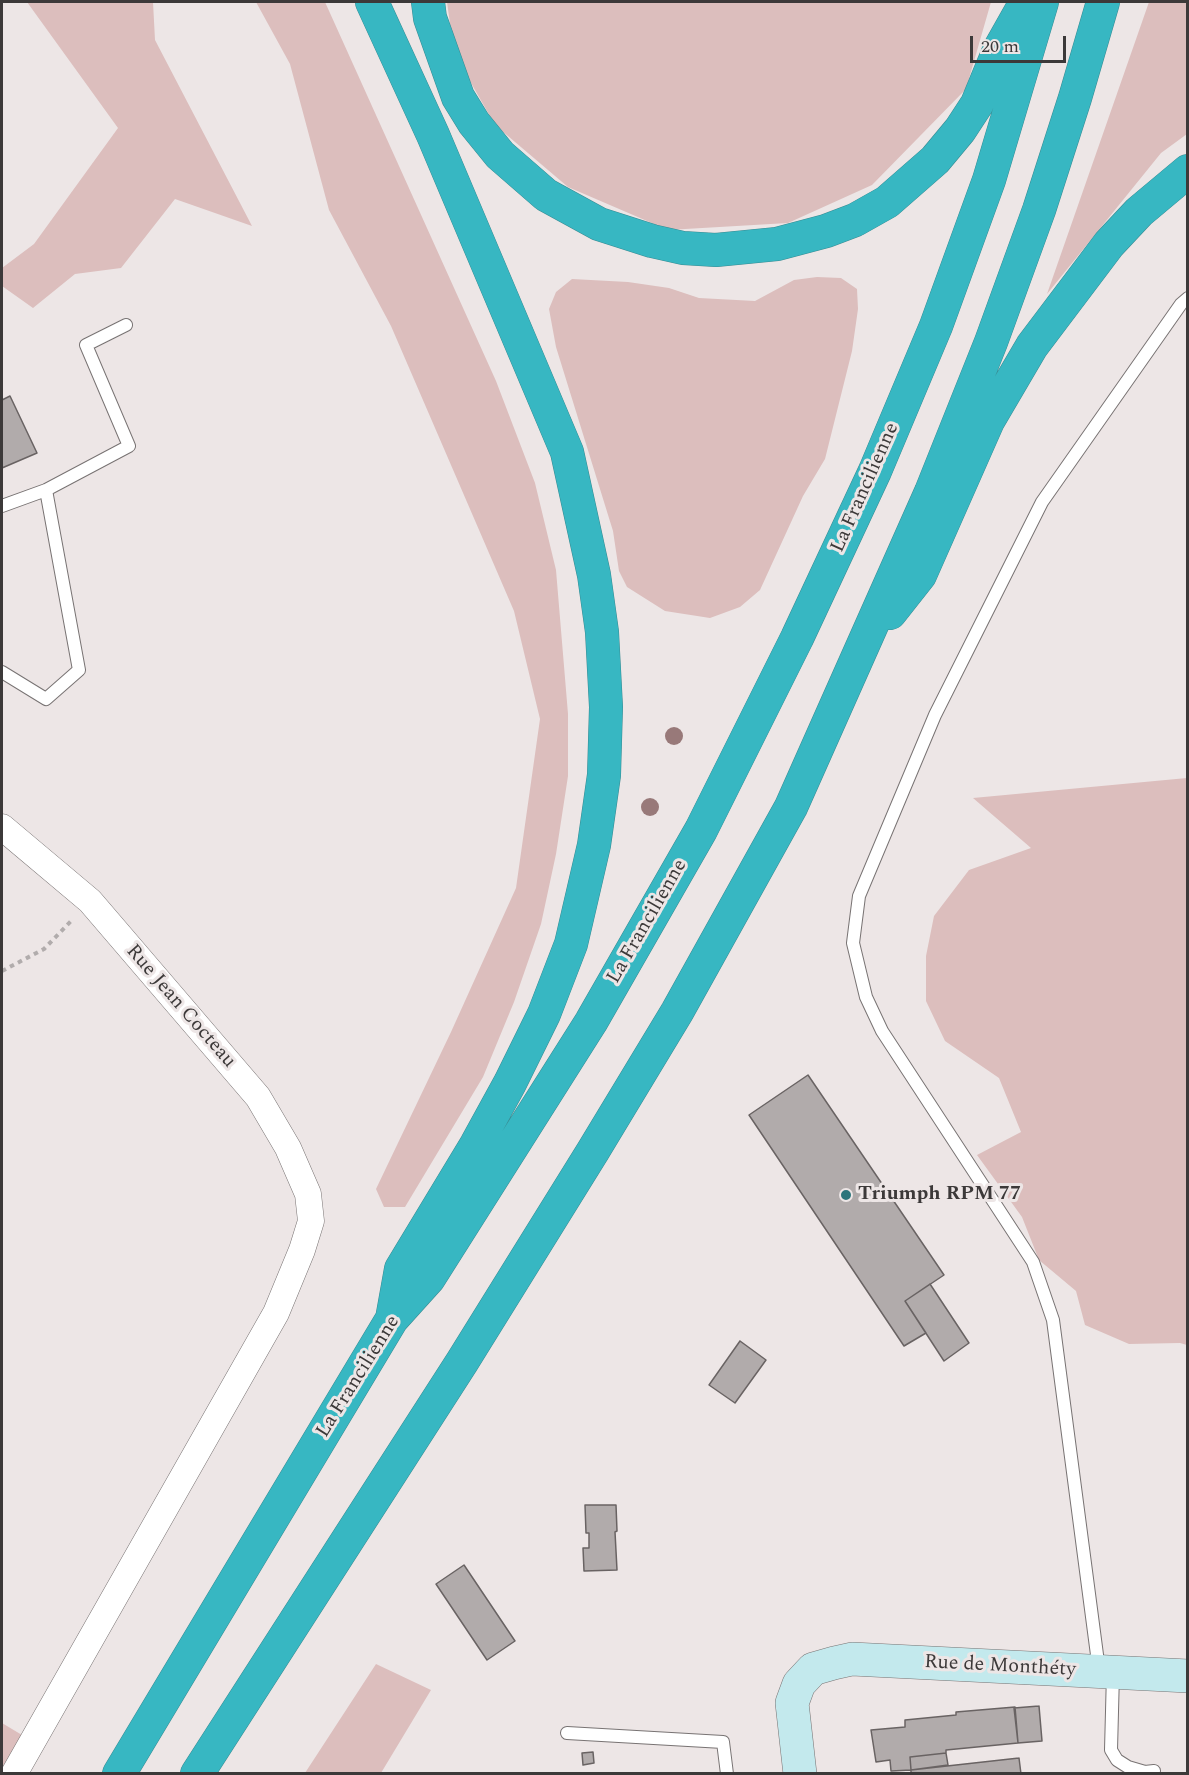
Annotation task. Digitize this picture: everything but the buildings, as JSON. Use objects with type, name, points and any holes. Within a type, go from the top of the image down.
[{"type":"highway","points":[[372,2],[433,135],[567,452],[594,576],[602,632],[606,707],[604,775],[594,845],[571,944],[544,1014],[510,1083],[476,1145],[401,1269],[392,1319]]},
{"type":"highway","points":[[428,2],[430,18],[458,97],[474,123],[500,154],[546,195],[599,224],[683,248],[716,250],[777,244],[826,231],[855,220],[887,202],[935,160],[960,130],[976,104],[1000,48],[1026,2]]},
{"type":"highway","name":"La Francilienne","points":[[119,1773],[392,1319],[429,1278],[591,1022],[700,830],[797,638],[875,471],[936,326],[989,180],[1042,2]]},
{"type":"highway","points":[[197,1773],[462,1362],[678,1012],[791,807],[931,492],[991,342],[1043,199],[1103,2]]},
{"type":"highway","points":[[860,652],[920,575],[988,421],[1032,346],[1109,244],[1139,212],[1188,171]]},
{"type":"street","name":"Rue Jean Cocteau","points":[[2,827],[90,902],[258,1097],[288,1148],[308,1194],[311,1221],[302,1250],[276,1313],[14,1773]]},
{"type":"street","name":"Rue de Monthéty","points":[[800,1773],[792,1703],[799,1684],[813,1669],[852,1659],[1188,1676]]},
{"type":"lane","points":[[1154,1771],[1145,1772],[1128,1767],[1117,1760],[1111,1750],[1106,1672],[1053,1320],[1033,1262],[882,1031],[866,997],[853,943],[859,896],[931,726],[1042,502],[1181,304],[1188,298]]},
{"type":"lane","points":[[2,506],[46,490],[129,446],[86,345],[126,325]]},
{"type":"lane","points":[[2,672],[46,699],[79,670],[46,490]]},
{"type":"lane","points":[[567,1733],[723,1742],[727,1773]]},
{"type":"path","points":[[2,971],[44,949],[90,902]]},
{"type":"shaded area","points":[[27,2],[153,2],[155,40],[252,226],[175,199],[121,268],[75,274],[33,308],[2,286],[2,268],[34,244],[118,128]]},
{"type":"shaded area","points":[[256,2],[325,2],[496,381],[535,483],[556,570],[568,714],[568,776],[556,854],[541,924],[514,1002],[483,1077],[405,1207],[384,1207],[376,1189],[516,888],[540,719],[514,611],[391,326],[329,210],[290,64]]},
{"type":"shaded area","points":[[447,2],[991,2],[966,89],[872,185],[788,223],[668,230],[568,187],[495,125],[454,53]]},
{"type":"shaded area","points":[[1149,2],[1187,2],[1187,134],[1161,153],[1047,294]]},
{"type":"shaded area","points":[[817,277],[841,278],[857,289],[858,309],[852,351],[825,459],[803,496],[760,590],[740,607],[710,618],[665,611],[627,587],[619,571],[613,531],[556,347],[549,309],[556,292],[572,279],[628,282],[669,288],[699,298],[755,301],[794,280]]},
{"type":"shaded area","points":[[1187,778],[1187,1345],[1180,1343],[1129,1344],[1085,1325],[1076,1291],[1039,1260],[1022,1217],[977,1155],[1021,1132],[999,1078],[945,1041],[926,1001],[926,956],[934,916],[969,870],[1031,848],[973,798]]},
{"type":"shaded area","points":[[376,1664],[431,1690],[381,1773],[305,1773]]},
{"type":"shaded area","points":[[2,1723],[32,1741],[2,1773]]},
{"type":"place","name":"Triumph RPM 77","points":[[846,1195]]}]
